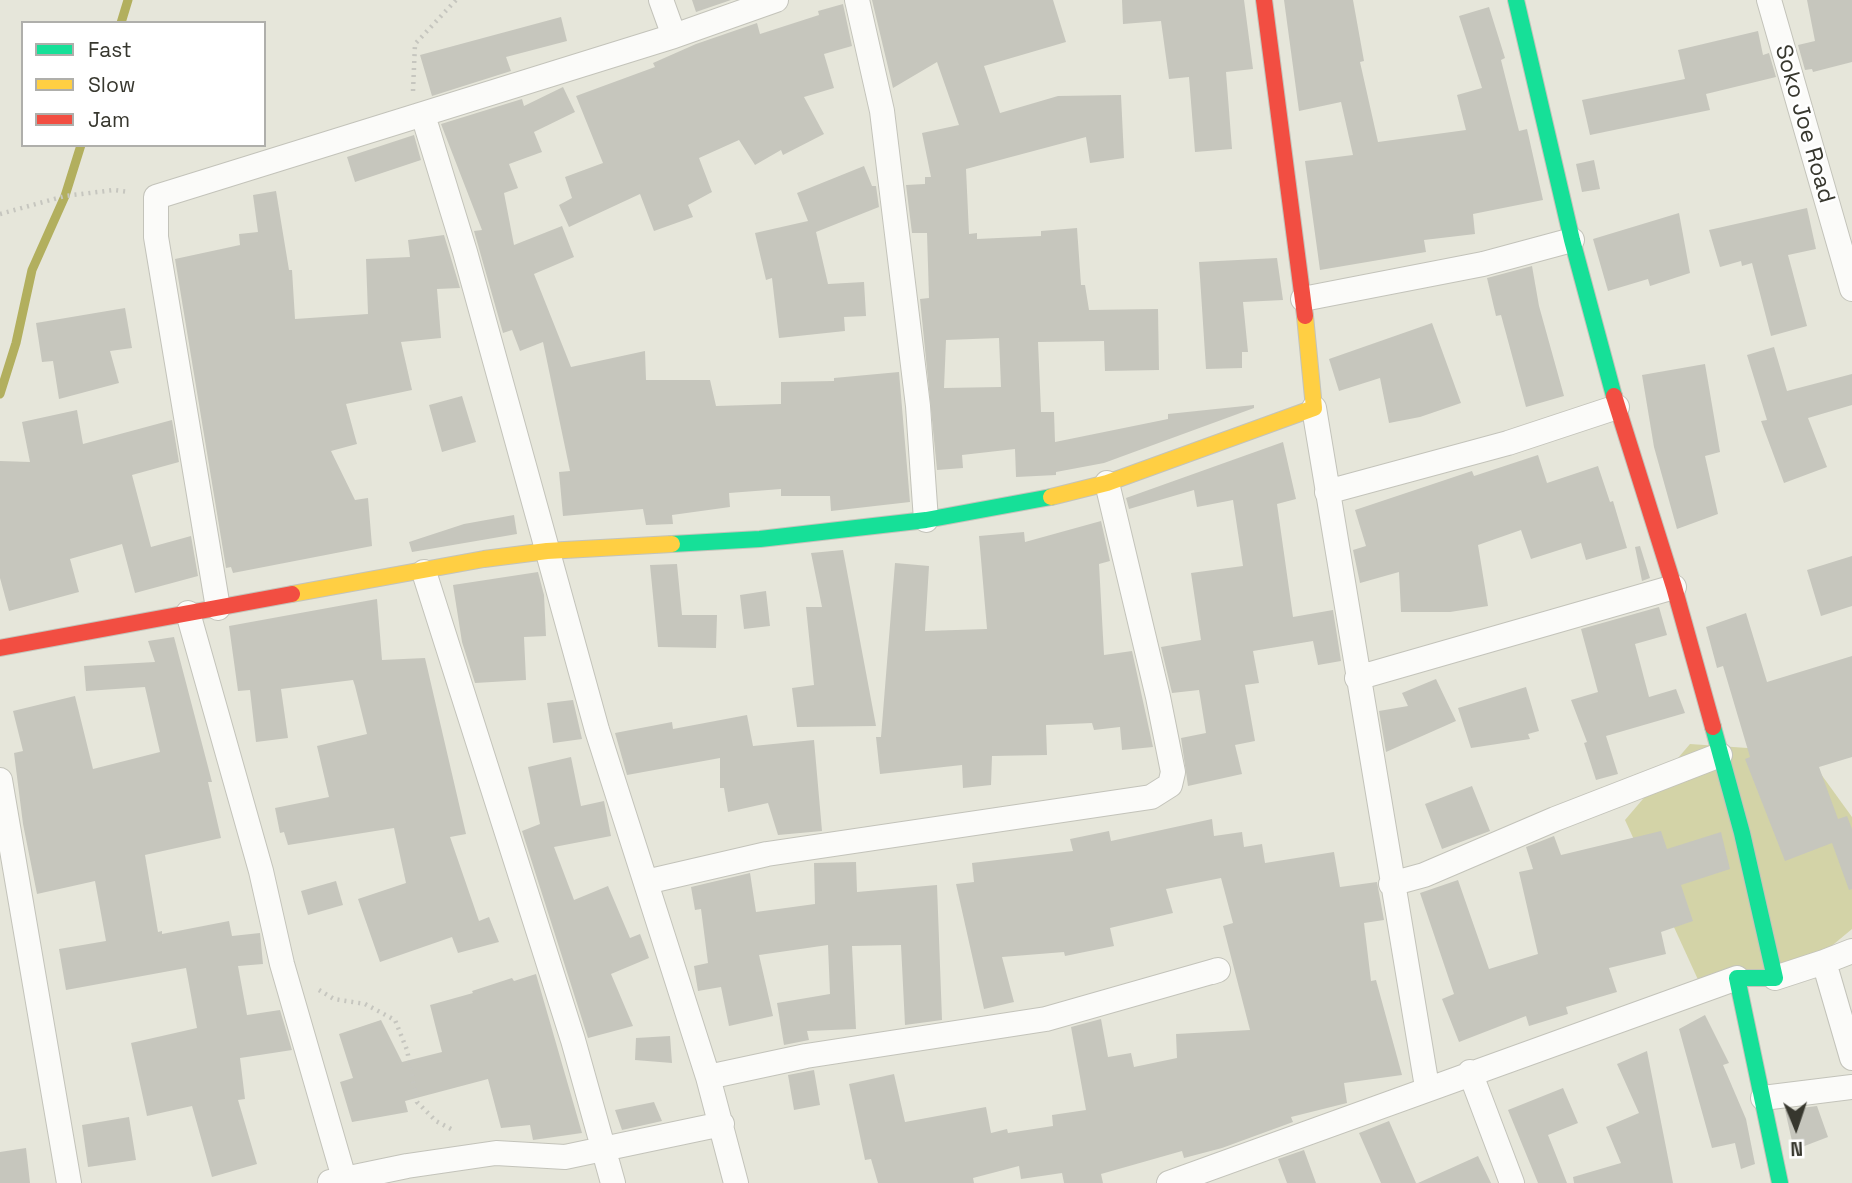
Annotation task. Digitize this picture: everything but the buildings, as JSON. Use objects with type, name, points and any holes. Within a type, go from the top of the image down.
[{"type":"street","points":[[661,0],[674,36]]},
{"type":"street","points":[[218,608],[156,237],[156,197],[674,36],[776,0]]},
{"type":"street","points":[[857,0],[882,111],[918,406],[926,520]]},
{"type":"street","points":[[1264,0],[1303,299],[1314,408],[1391,884],[1427,1087]]},
{"type":"street","points":[[1516,0],[1537,80],[1572,240],[1617,407],[1674,587],[1742,833],[1775,978]]},
{"type":"street","name":"Soko Joe Road","points":[[1769,0],[1852,289]]},
{"type":"street","points":[[423,115],[465,252],[597,730],[708,1077],[736,1183]]},
{"type":"street","points":[[1303,299],[1483,264],[1572,240]]},
{"type":"street","points":[[1327,492],[1508,443],[1617,407]]},
{"type":"street","points":[[0,648],[484,559],[547,551],[760,540],[926,520],[1033,502],[1107,483],[1314,408]]},
{"type":"street","points":[[646,882],[780,852],[1151,797],[1170,785],[1173,772],[1158,697],[1107,483]]},
{"type":"street","points":[[424,572],[573,1041],[614,1183]]},
{"type":"street","points":[[1357,678],[1674,587]]},
{"type":"street","points":[[188,613],[261,872],[336,1180],[496,1153],[539,1158],[604,1150],[722,1124]]},
{"type":"street","points":[[1391,884],[1424,875],[1555,819],[1720,755]]},
{"type":"street","points":[[0,780],[69,1183]]},
{"type":"street","points":[[1169,1183],[1427,1087],[1737,978],[1775,978],[1852,951]]},
{"type":"street","points":[[1824,962],[1852,1058]]},
{"type":"street","points":[[708,1077],[806,1056],[1046,1019],[1218,970],[1212,972]]},
{"type":"street","points":[[1737,978],[1780,1183]]},
{"type":"street","points":[[1470,1072],[1512,1183]]},
{"type":"street","points":[[1763,1098],[1852,1087]]},
{"type":"path","points":[[423,115],[411,86],[415,44],[456,0]]},
{"type":"path","points":[[0,214],[77,194],[114,190],[156,197]]},
{"type":"path","points":[[282,964],[307,975],[317,989],[334,999],[365,1004],[395,1020],[407,1050],[417,1102],[436,1121],[462,1135]]},
{"type":"green space","points":[[1690,744],[1805,752],[1852,817],[1852,929],[1787,983],[1700,984],[1625,820]]},
{"type":"waterway","points":[[122,21],[128,0]]},
{"type":"waterway","points":[[0,394],[16,343],[32,270],[65,196],[80,147]]},
{"type":"traffic: fast","points":[[1516,0],[1572,240],[1614,396]]},
{"type":"traffic: fast","points":[[672,544],[760,539],[926,520],[1051,497]]},
{"type":"traffic: fast","points":[[1713,727],[1742,833],[1775,978],[1737,978],[1780,1183]]},
{"type":"traffic: slow","points":[[1051,497],[1107,483],[1314,408],[1305,316]]},
{"type":"traffic: slow","points":[[292,594],[484,559],[547,551],[672,544]]},
{"type":"traffic: jam","points":[[1264,0],[1305,316]]},
{"type":"traffic: jam","points":[[1614,396],[1674,587],[1713,727]]},
{"type":"traffic: jam","points":[[0,648],[292,594]]}]
